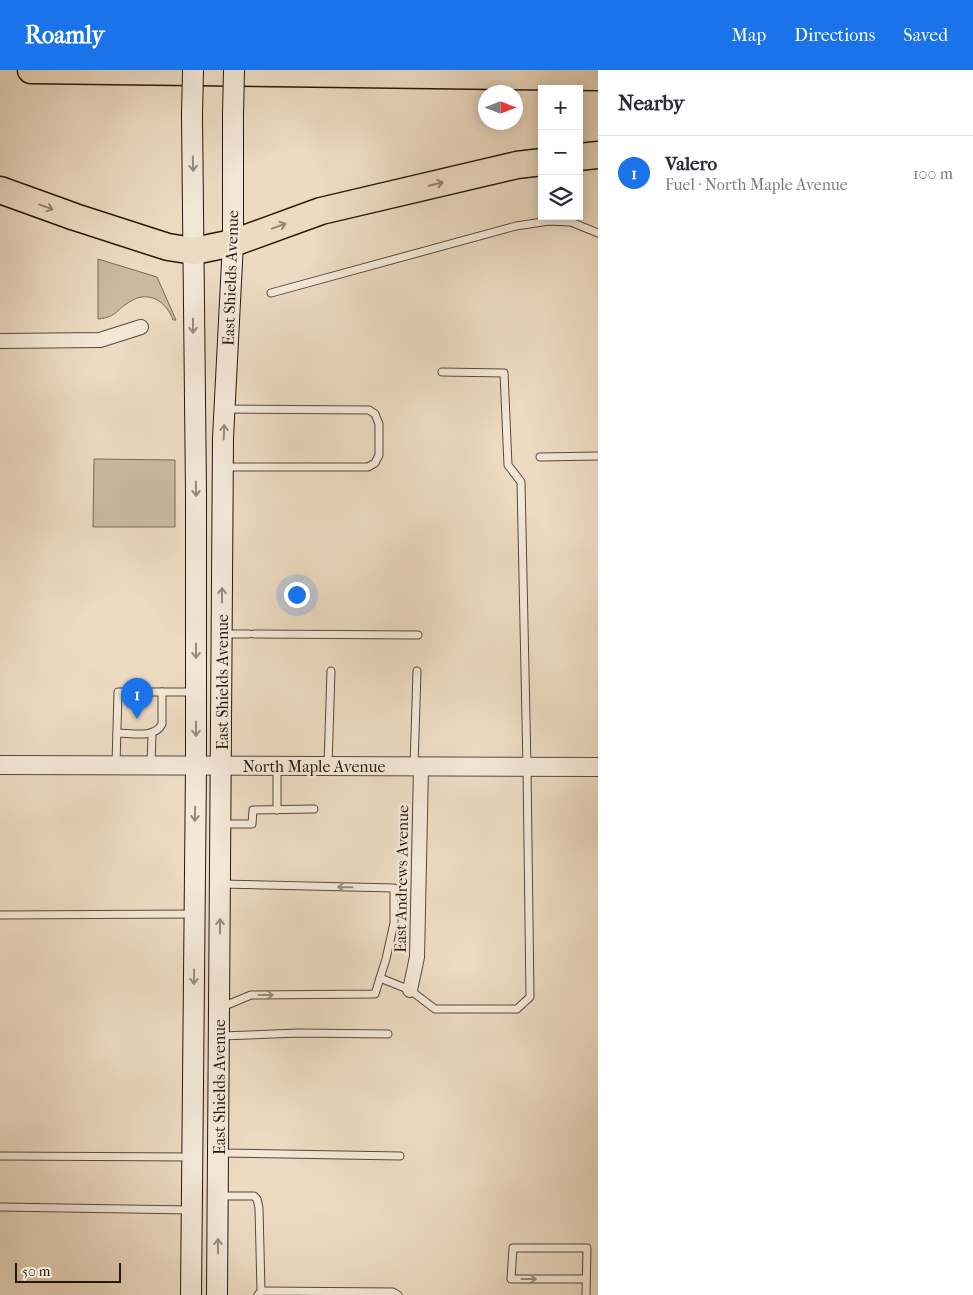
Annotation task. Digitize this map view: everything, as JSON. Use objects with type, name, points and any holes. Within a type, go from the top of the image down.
[{"type":"highway","points":[[31,70],[598,77]]},
{"type":"highway","points":[[583,157],[598,155]]},
{"type":"highway","points":[[0,190],[173,249],[194,251],[233,242],[321,211],[517,165],[538,162]]},
{"type":"main road","name":"East Shields Avenue","points":[[191,1295],[196,766],[193,70]]},
{"type":"main road","name":"East Shields Avenue","points":[[217,1295],[223,467],[233,242],[234,70]]},
{"type":"main road","points":[[192,1210],[198,1215],[200,1231],[202,1295]]},
{"type":"street","points":[[0,341],[100,340],[141,327]]},
{"type":"street","name":"North Maple Avenue","points":[[0,765],[598,767]]},
{"type":"street","name":"East Andrews Avenue","points":[[410,990],[418,956],[418,767]]},
{"type":"lane","points":[[271,293],[516,226],[549,221],[571,222],[598,234]]},
{"type":"lane","points":[[380,978],[410,990],[435,1009],[517,1009],[530,997],[521,482],[508,464],[504,373],[442,372]]},
{"type":"lane","points":[[223,467],[368,467],[375,463],[379,454],[379,424],[376,414],[369,410],[225,409]]},
{"type":"lane","points":[[540,457],[598,456]]},
{"type":"lane","points":[[222,634],[418,635]]},
{"type":"lane","points":[[328,766],[331,671]]},
{"type":"lane","points":[[417,671],[418,767]]},
{"type":"lane","points":[[116,765],[118,692],[196,692]]},
{"type":"lane","points":[[117,733],[152,734],[160,728],[162,724],[162,692]]},
{"type":"lane","points":[[151,766],[152,734]]},
{"type":"lane","points":[[277,766],[277,810]]},
{"type":"lane","points":[[221,824],[252,824],[253,810],[314,809]]},
{"type":"lane","points":[[220,884],[394,888],[394,923],[386,959],[375,994],[251,995],[220,1008]]},
{"type":"lane","points":[[0,915],[194,914]]},
{"type":"lane","points":[[219,1036],[299,1033],[388,1034]]},
{"type":"lane","points":[[218,1153],[400,1156]]},
{"type":"lane","points":[[0,1156],[192,1157]]},
{"type":"lane","points":[[218,1196],[254,1196],[257,1199],[259,1208],[259,1293],[393,1292],[398,1295]]},
{"type":"lane","points":[[0,1207],[192,1210]]},
{"type":"lane","points":[[586,1279],[512,1279],[513,1248],[587,1248],[586,1295]]},
{"type":"shaded area","points":[[98,259],[157,277],[176,320],[173,320],[162,303],[151,297],[138,298],[126,304],[113,315],[98,319]]},
{"type":"shaded area","points":[[94,459],[175,460],[175,527],[93,527]]},
{"type":"place","name":"Valero","points":[[137,719]]}]
